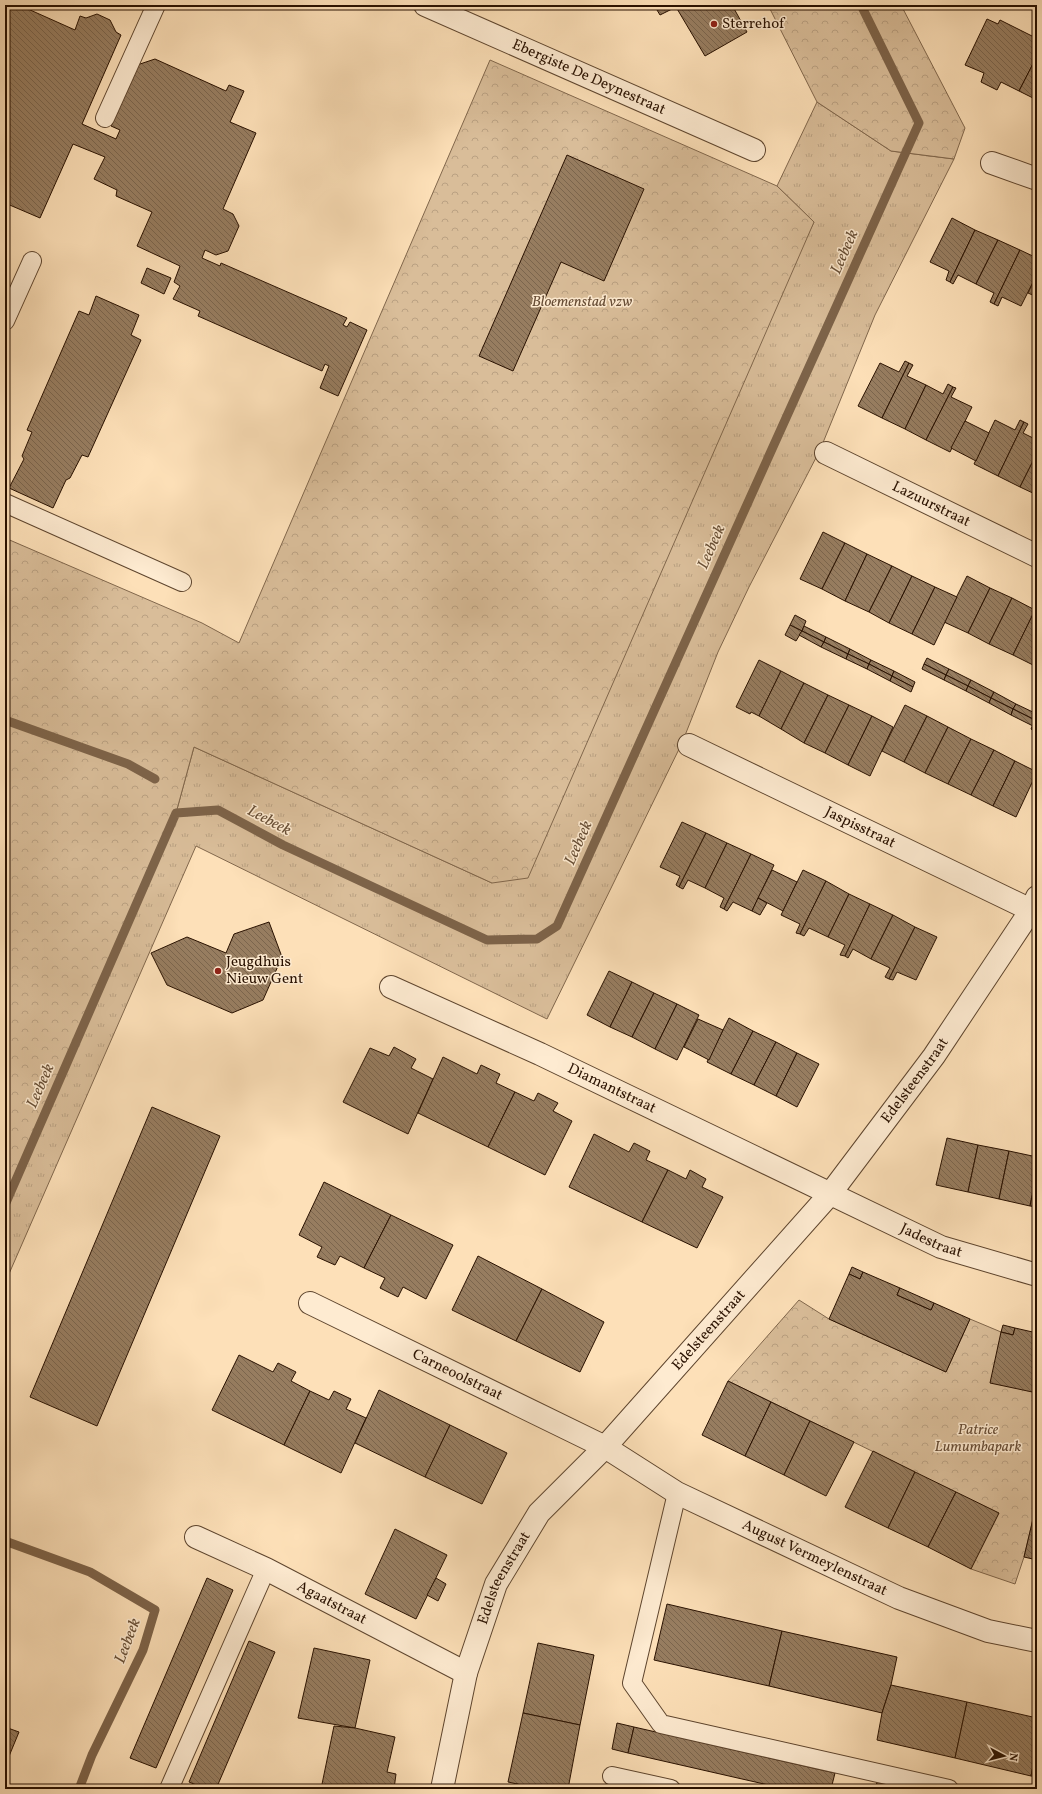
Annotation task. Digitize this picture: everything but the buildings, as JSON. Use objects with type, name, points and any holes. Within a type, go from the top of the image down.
[{"type":"street","name":"Ebergiste De Deynestraat","points":[[425,5],[754,150]]},
{"type":"street","points":[[992,163],[1037,179]]},
{"type":"street","name":"Lazuurstraat","points":[[826,453],[1037,556]]},
{"type":"street","name":"Jaspisstraat","points":[[689,745],[1035,906]]},
{"type":"street","name":"Edelsteenstraat","points":[[442,1789],[466,1673],[496,1584],[540,1513],[605,1447],[830,1194],[934,1056],[1035,906]]},
{"type":"street","name":"Diamantstraat","points":[[391,987],[540,1054],[830,1194]]},
{"type":"street","name":"Jadestraat","points":[[830,1194],[940,1247],[1037,1275]]},
{"type":"street","name":"Carneoolstraat","points":[[310,1303],[605,1447]]},
{"type":"street","name":"August Vermeylenstraat","points":[[605,1447],[677,1493],[899,1598],[988,1631],[1037,1641]]},
{"type":"street","name":"Agaatstraat","points":[[196,1537],[266,1569],[466,1673]]},
{"type":"lane","points":[[105,118],[156,5]]},
{"type":"lane","points":[[5,321],[32,261]]},
{"type":"lane","points":[[5,503],[182,582]]},
{"type":"lane","points":[[677,1493],[632,1683],[661,1724],[949,1789]]},
{"type":"lane","points":[[169,1789],[266,1569]]},
{"type":"lane","points":[[612,1776],[671,1789]]},
{"type":"green space","points":[[768,5],[901,5],[965,128],[954,159],[891,151],[817,102]]},
{"type":"green space","name":"Bloemenstad vzw","points":[[490,60],[777,186],[814,222],[528,878],[492,883],[194,747],[176,813],[5,1205],[5,538],[202,623],[239,643]]},
{"type":"green space","points":[[817,102],[891,151],[954,159],[875,315],[820,450],[749,587],[718,652],[682,743],[547,1019],[196,846],[5,1283],[5,1205],[176,813],[194,747],[492,883],[814,222],[777,186]]},
{"type":"green space","name":"Patrice Lumumbapark","points":[[799,1300],[829,1319],[946,1372],[970,1319],[1001,1332],[1037,1393],[1037,1502],[1024,1557],[1015,1584],[971,1569],[915,1472],[728,1381]]},
{"type":"waterway","name":"Leebeek","points":[[5,1205],[176,813],[218,810],[283,845],[487,940],[537,939],[557,926],[919,123],[861,5]]},
{"type":"waterway","points":[[5,720],[128,764],[155,779]]},
{"type":"waterway","name":"Leebeek","points":[[5,1541],[90,1572],[155,1610],[143,1650],[92,1755],[79,1789]]},
{"type":"place","name":"Sterrehof","points":[[714,24]]},
{"type":"place","name":"Jeugdhuis Nieuw Gent","points":[[218,971]]}]
